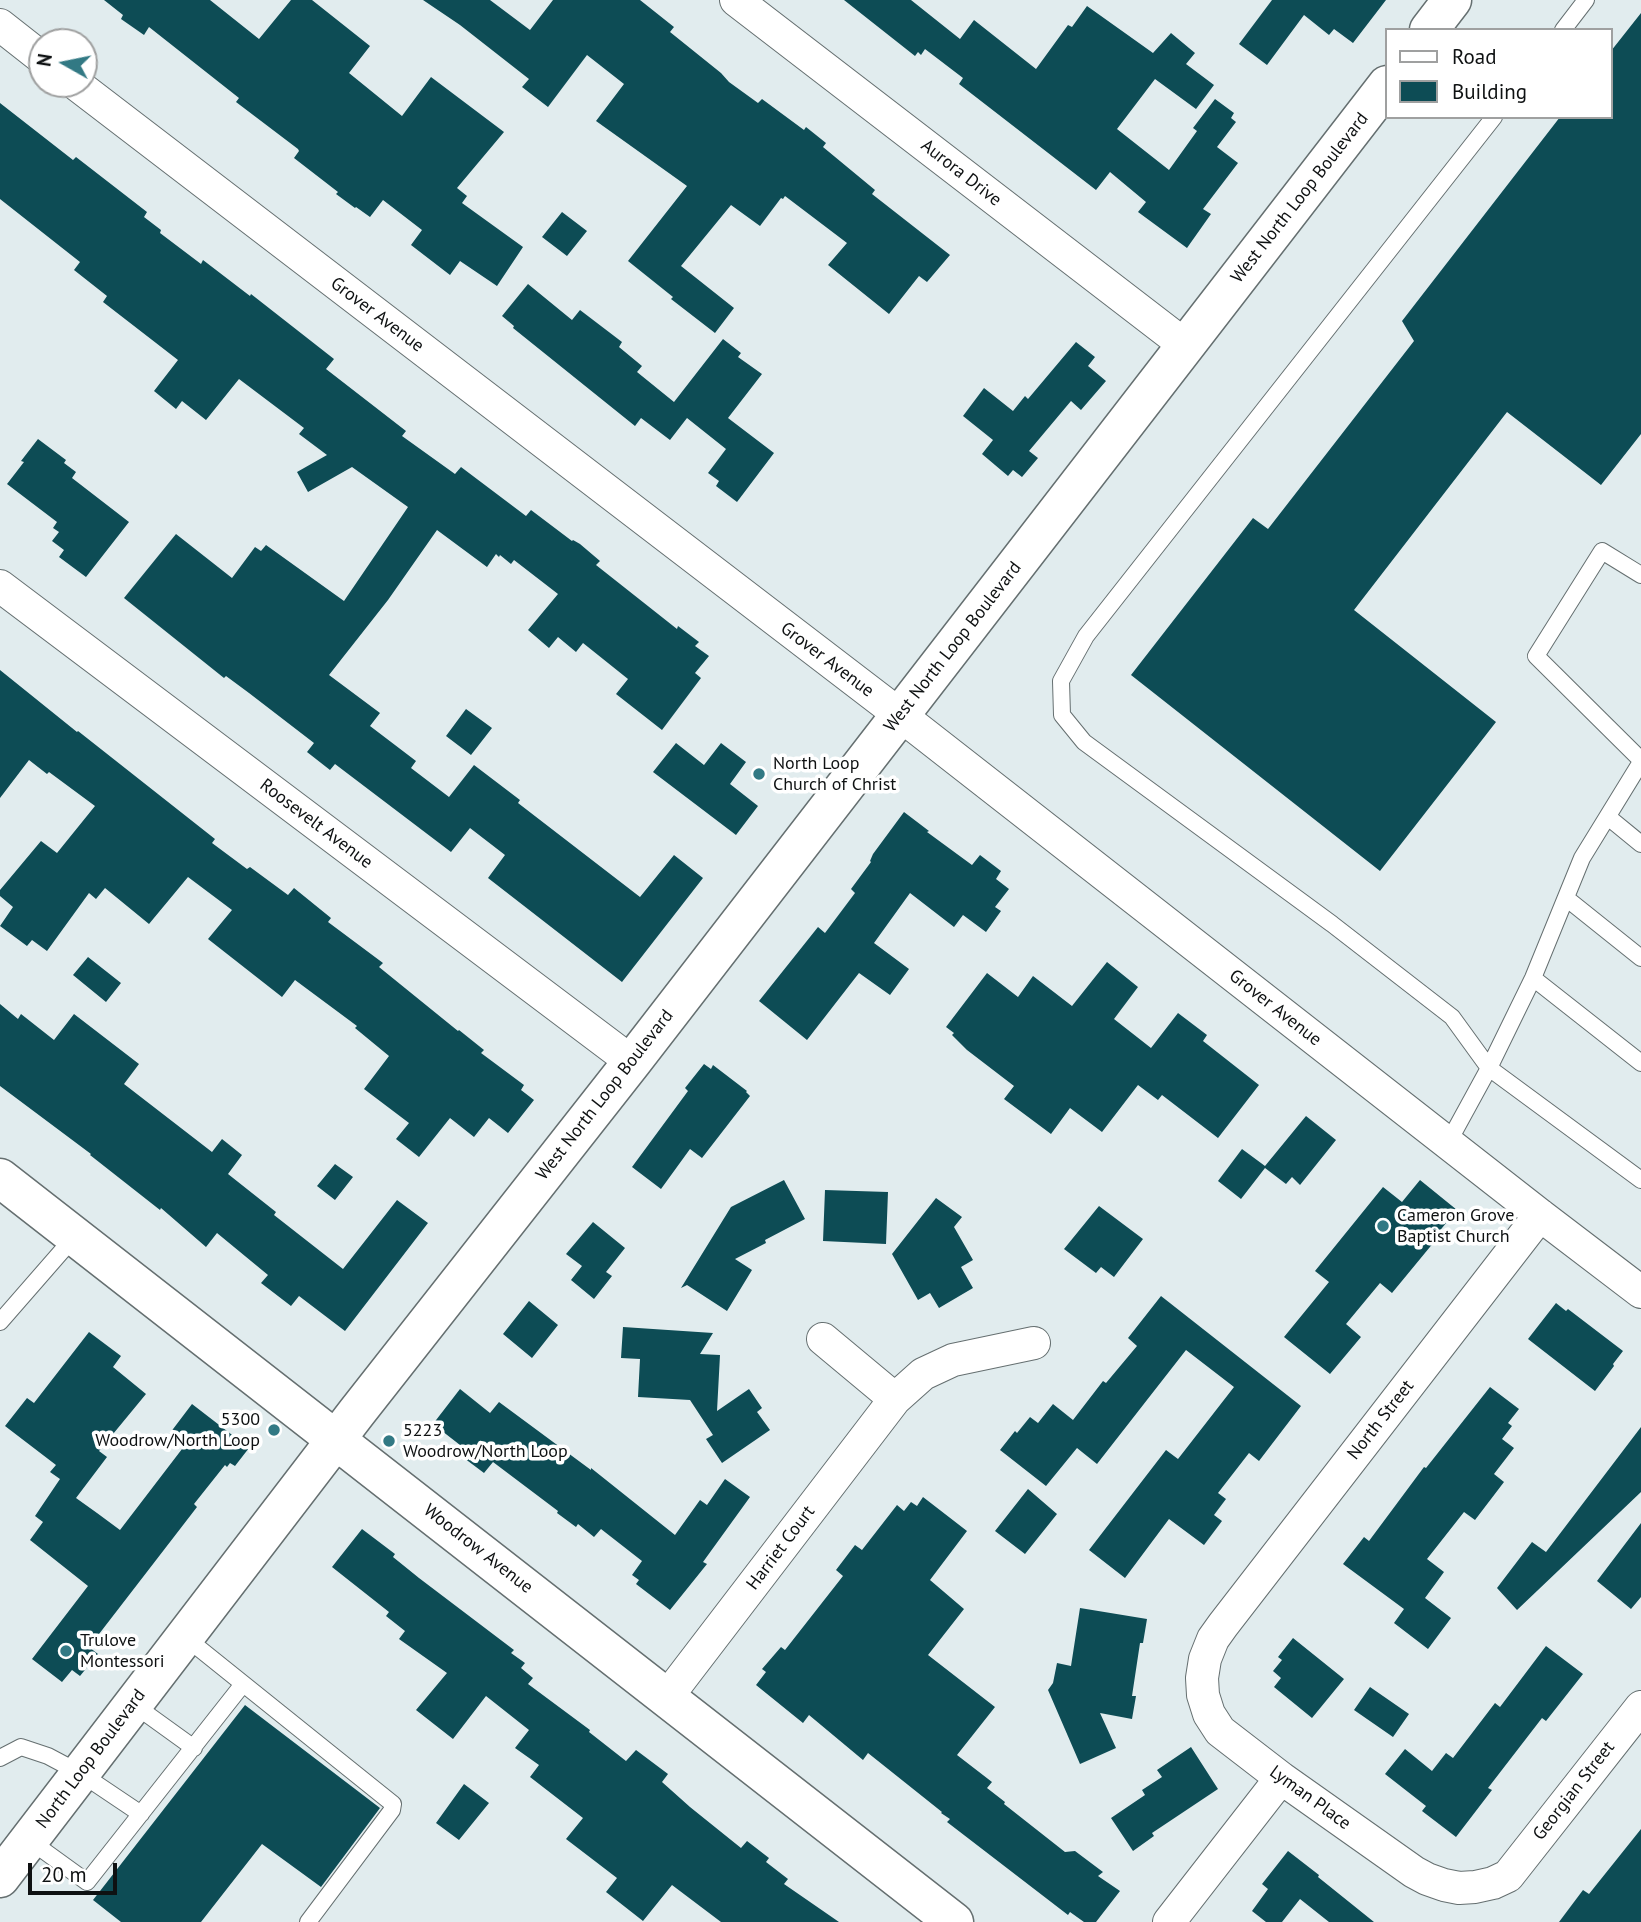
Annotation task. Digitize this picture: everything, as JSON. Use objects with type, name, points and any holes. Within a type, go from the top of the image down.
[{"type":"street","name":"Aurora Drive","points":[[736,0],[1186,346]]},
{"type":"street","points":[[1431,28],[1452,0]]},
{"type":"street","points":[[0,25],[28,47]]},
{"type":"street","name":"West North Loop Boulevard","points":[[336,1439],[632,1062],[1386,86]]},
{"type":"street","name":"Grover Avenue","points":[[94,98],[900,715],[1641,1292]]},
{"type":"street","name":"Roosevelt Avenue","points":[[0,586],[632,1062]]},
{"type":"street","name":"Woodrow Avenue","points":[[0,1178],[954,1922]]},
{"type":"street","name":"North Street","points":[[1223,1625],[1540,1215]]},
{"type":"street","points":[[823,1339],[895,1399]]},
{"type":"street","name":"Harriet Court","points":[[667,1697],[895,1399],[923,1374],[953,1360],[1034,1343]]},
{"type":"street","name":"North Loop Boulevard","points":[[10,1857],[80,1773],[336,1439]]},
{"type":"street","name":"Lyman Place","points":[[1223,1625],[1213,1639],[1205,1659],[1202,1678],[1203,1696],[1209,1714],[1220,1731],[1281,1778],[1427,1879],[1459,1888],[1493,1883],[1508,1876]]},
{"type":"street","name":"Georgian Street","points":[[1508,1876],[1641,1707]]},
{"type":"street","points":[[1169,1922],[1281,1778]]},
{"type":"lane","points":[[1565,28],[1586,0]]},
{"type":"lane","points":[[1492,119],[1086,636],[1061,681],[1062,715],[1084,742],[1332,924],[1452,1017],[1489,1068],[1641,1181]]},
{"type":"lane","points":[[1448,1143],[1489,1068],[1533,978],[1582,858],[1641,761],[1536,656],[1602,551],[1641,575]]},
{"type":"lane","points":[[1608,817],[1641,844]]},
{"type":"lane","points":[[1566,898],[1641,958]]},
{"type":"lane","points":[[1533,978],[1641,1063]]},
{"type":"lane","points":[[0,1322],[75,1236]]},
{"type":"lane","points":[[185,1637],[394,1804],[393,1810],[308,1922]]},
{"type":"lane","points":[[10,1857],[87,1882],[243,1684]]},
{"type":"lane","points":[[133,1704],[194,1748]]},
{"type":"lane","points":[[0,1758],[20,1747],[48,1756],[80,1773],[141,1814]]},
{"type":"building","points":[[104,0],[210,0],[259,39],[291,0],[312,0],[370,46],[349,73],[402,116],[431,77],[504,132],[457,188],[467,196],[462,203],[523,247],[497,286],[460,261],[450,275],[411,245],[422,230],[383,200],[370,217],[355,208],[294,158],[298,149],[236,102],[239,98],[149,27],[144,35],[121,19],[123,15]]},
{"type":"building","points":[[423,0],[490,0],[530,30],[553,0],[640,0],[674,27],[670,32],[729,82],[758,103],[762,99],[826,143],[823,147],[875,190],[872,194],[950,255],[927,282],[919,276],[889,314],[828,265],[847,243],[785,196],[760,226],[731,205],[681,266],[734,308],[715,333],[628,261],[687,186],[596,121],[624,84],[587,55],[548,107],[522,87],[529,79]]},
{"type":"building","points":[[844,0],[911,0],[960,39],[974,20],[1036,69],[1068,25],[1072,27],[1087,6],[1153,53],[1171,33],[1195,53],[1186,64],[1214,85],[1196,109],[1155,79],[1117,129],[1169,170],[1197,131],[1193,128],[1215,99],[1234,113],[1231,118],[1236,122],[1217,147],[1238,163],[1203,209],[1211,214],[1187,248],[1138,212],[1146,202],[1110,172],[1096,190],[959,84],[963,78],[925,49],[921,55],[918,52],[915,56]]},
{"type":"building","points":[[1272,0],[1386,0],[1353,43],[1334,29],[1329,35],[1304,15],[1267,65],[1239,44]]},
{"type":"building","points":[[1641,13],[1641,434],[1601,485],[1507,412],[1354,610],[1496,722],[1380,871],[1131,675],[1253,518],[1268,529],[1414,341],[1402,321],[1558,119],[1613,119],[1613,48]]},
{"type":"building","points":[[0,103],[73,160],[76,157],[147,212],[144,217],[161,230],[160,233],[201,264],[203,260],[250,296],[251,294],[334,359],[326,369],[406,431],[402,436],[455,474],[461,467],[526,516],[531,510],[580,544],[600,561],[596,565],[677,629],[678,626],[699,642],[695,646],[709,656],[695,673],[701,678],[662,730],[616,694],[628,679],[583,643],[576,652],[558,637],[549,648],[528,630],[558,594],[514,560],[511,564],[496,554],[487,567],[437,530],[388,600],[329,675],[380,713],[370,726],[416,761],[411,768],[449,797],[474,765],[520,800],[518,803],[640,897],[674,855],[703,878],[622,982],[488,878],[505,855],[470,828],[451,852],[335,764],[330,770],[307,752],[314,743],[226,676],[224,678],[124,598],[176,534],[232,578],[255,547],[261,551],[266,545],[344,601],[408,507],[352,467],[308,492],[297,472],[327,455],[299,434],[304,428],[239,379],[206,420],[182,401],[176,409],[154,391],[178,360],[103,302],[107,296],[74,270],[80,262],[0,199]]},
{"type":"building","points":[[562,212],[587,231],[567,256],[542,237]]},
{"type":"building","points":[[528,284],[572,320],[580,310],[622,342],[619,347],[642,366],[637,372],[674,402],[723,339],[741,353],[738,357],[762,374],[728,418],[774,453],[737,502],[716,486],[719,481],[708,473],[726,449],[687,418],[670,440],[641,418],[635,426],[513,328],[502,316]]},
{"type":"building","points":[[1076,342],[1095,357],[1088,366],[1106,381],[1081,410],[1071,401],[1029,451],[1038,458],[1022,477],[1013,470],[1008,476],[982,454],[993,440],[963,416],[984,388],[1013,411],[1025,396],[1028,399]]},
{"type":"building","points":[[38,439],[66,460],[64,463],[76,472],[72,478],[129,522],[86,577],[59,557],[64,550],[52,541],[59,532],[53,528],[57,522],[7,484]]},
{"type":"building","points":[[0,670],[215,839],[212,843],[247,869],[250,867],[288,895],[294,888],[331,918],[328,922],[383,963],[379,967],[484,1050],[481,1053],[524,1085],[521,1090],[534,1100],[508,1133],[489,1118],[474,1137],[450,1118],[419,1157],[396,1139],[409,1123],[364,1089],[389,1056],[355,1028],[357,1026],[295,980],[282,997],[208,939],[232,910],[188,877],[149,924],[105,888],[96,899],[89,893],[47,951],[32,940],[27,946],[0,926],[13,907],[0,896],[0,890],[41,841],[57,853],[95,806],[29,760],[0,798]]},
{"type":"building","points":[[466,709],[492,728],[471,755],[446,736]]},
{"type":"building","points":[[676,743],[704,765],[721,743],[746,762],[730,784],[758,806],[736,835],[653,772]]},
{"type":"building","points":[[904,812],[972,865],[980,855],[1001,871],[996,879],[1009,889],[995,907],[1001,911],[986,932],[963,915],[954,927],[910,893],[874,943],[909,969],[890,995],[859,973],[807,1040],[759,1001],[818,927],[825,933],[855,893],[851,889]]},
{"type":"building","points":[[88,957],[121,983],[106,1002],[73,975]]},
{"type":"building","points":[[1107,962],[1138,987],[1114,1019],[1151,1048],[1178,1013],[1207,1035],[1203,1041],[1259,1085],[1218,1138],[1162,1095],[1158,1100],[1138,1085],[1102,1132],[1070,1108],[1051,1134],[1004,1099],[1014,1086],[967,1050],[946,1027],[987,973],[1018,997],[1033,976],[1072,1006]]},
{"type":"building","points":[[0,1004],[18,1019],[21,1014],[54,1040],[74,1014],[139,1064],[124,1084],[212,1152],[222,1139],[242,1155],[228,1174],[276,1212],[274,1215],[343,1269],[397,1200],[428,1223],[345,1331],[299,1296],[291,1306],[261,1283],[268,1275],[217,1233],[206,1247],[161,1208],[160,1210],[0,1086]]},
{"type":"building","points":[[704,1064],[711,1069],[713,1065],[750,1096],[702,1158],[690,1149],[661,1189],[632,1167],[688,1091],[685,1088]]},
{"type":"building","points":[[1306,1116],[1336,1140],[1300,1185],[1292,1177],[1286,1184],[1265,1168],[1241,1199],[1218,1181],[1242,1149],[1265,1166]]},
{"type":"building","points":[[335,1164],[353,1177],[335,1200],[317,1186]]},
{"type":"building","points":[[784,1180],[805,1219],[735,1259],[752,1270],[727,1311],[687,1285],[681,1288],[731,1207]]},
{"type":"building","points":[[1420,1180],[1457,1210],[1392,1293],[1380,1283],[1346,1324],[1361,1337],[1330,1374],[1284,1337],[1329,1282],[1315,1271],[1383,1187],[1402,1202]]},
{"type":"building","points":[[825,1190],[888,1192],[886,1244],[823,1241]]},
{"type":"building","points":[[936,1198],[962,1217],[954,1227],[973,1260],[961,1267],[973,1288],[939,1308],[930,1293],[918,1300],[892,1254]]},
{"type":"building","points":[[1099,1206],[1143,1239],[1114,1277],[1101,1267],[1096,1273],[1064,1249]]},
{"type":"building","points":[[593,1222],[625,1248],[606,1272],[612,1276],[594,1299],[571,1280],[582,1266],[566,1254]]},
{"type":"building","points":[[1161,1296],[1301,1406],[1259,1461],[1249,1453],[1218,1493],[1226,1499],[1214,1515],[1222,1521],[1204,1545],[1169,1519],[1125,1578],[1089,1550],[1166,1450],[1178,1459],[1234,1387],[1186,1350],[1097,1464],[1077,1448],[1046,1486],[1000,1450],[1030,1417],[1038,1423],[1053,1404],[1073,1420],[1103,1381],[1106,1383],[1137,1346],[1128,1338]]},
{"type":"building","points":[[529,1301],[558,1325],[532,1358],[503,1334]]},
{"type":"building","points":[[1556,1303],[1566,1311],[1568,1309],[1623,1351],[1595,1391],[1528,1339]]},
{"type":"building","points":[[623,1327],[713,1333],[700,1354],[720,1355],[717,1411],[749,1389],[762,1408],[757,1412],[770,1430],[722,1463],[706,1439],[713,1435],[690,1400],[638,1397],[640,1359],[621,1358]]},
{"type":"building","points":[[89,1332],[121,1356],[113,1367],[146,1394],[99,1451],[107,1457],[76,1498],[120,1530],[182,1449],[167,1437],[192,1404],[249,1448],[235,1466],[230,1463],[227,1467],[225,1465],[194,1504],[197,1507],[89,1647],[98,1654],[80,1676],[72,1670],[62,1682],[32,1659],[88,1586],[30,1540],[43,1522],[35,1516],[60,1479],[50,1472],[56,1465],[5,1426],[27,1398],[34,1403]]},
{"type":"building","points":[[1490,1387],[1519,1409],[1508,1423],[1512,1426],[1502,1439],[1514,1448],[1494,1474],[1504,1482],[1475,1520],[1464,1512],[1427,1559],[1444,1572],[1425,1598],[1451,1618],[1428,1649],[1394,1623],[1404,1609],[1343,1564],[1364,1537],[1369,1541],[1424,1467],[1426,1468]]},
{"type":"building","points":[[460,1389],[490,1413],[499,1402],[591,1468],[675,1535],[700,1500],[707,1505],[725,1479],[750,1497],[703,1562],[707,1564],[670,1610],[636,1584],[639,1580],[632,1575],[642,1561],[601,1529],[594,1537],[578,1524],[576,1527],[557,1513],[558,1511],[493,1462],[484,1473],[464,1458],[469,1452],[433,1424]]},
{"type":"building","points":[[1641,1427],[1641,1492],[1517,1610],[1497,1588],[1532,1542],[1546,1552]]},
{"type":"building","points":[[1028,1489],[1057,1514],[1025,1554],[995,1531]]},
{"type":"building","points":[[923,1497],[967,1531],[930,1580],[964,1609],[928,1655],[995,1707],[957,1755],[992,1782],[987,1788],[1005,1802],[1004,1804],[1065,1852],[1075,1851],[1103,1872],[1098,1876],[1120,1891],[1096,1922],[1084,1922],[1070,1912],[1068,1915],[947,1822],[950,1819],[868,1753],[863,1760],[809,1715],[803,1723],[756,1685],[766,1672],[762,1669],[781,1647],[785,1650],[843,1576],[836,1570],[855,1545],[862,1550],[897,1505],[904,1511],[911,1502],[917,1506]]},
{"type":"building","points":[[1641,1523],[1641,1597],[1631,1609],[1597,1581]]},
{"type":"building","points":[[362,1529],[395,1554],[393,1557],[419,1578],[514,1650],[511,1653],[525,1663],[521,1668],[533,1678],[528,1684],[590,1730],[589,1732],[626,1761],[636,1750],[668,1774],[662,1782],[690,1807],[741,1848],[747,1841],[769,1858],[766,1862],[788,1879],[784,1884],[839,1922],[721,1922],[672,1885],[643,1921],[606,1892],[617,1878],[566,1839],[583,1818],[530,1777],[539,1765],[515,1748],[529,1730],[486,1696],[453,1739],[416,1710],[447,1673],[399,1639],[405,1631],[386,1616],[389,1612],[332,1567]]},
{"type":"building","points":[[1080,1608],[1147,1619],[1143,1643],[1140,1643],[1132,1696],[1136,1696],[1132,1719],[1100,1713],[1116,1748],[1080,1764],[1048,1690],[1053,1683],[1057,1663],[1071,1666]]},
{"type":"building","points":[[1293,1638],[1344,1679],[1312,1718],[1274,1687],[1281,1678],[1273,1671],[1282,1660],[1278,1657]]},
{"type":"building","points":[[1546,1646],[1583,1674],[1546,1721],[1542,1718],[1488,1788],[1492,1790],[1456,1837],[1422,1811],[1426,1806],[1385,1774],[1405,1749],[1432,1771],[1446,1753],[1453,1758],[1495,1703],[1500,1707]]},
{"type":"building","points":[[1370,1687],[1409,1714],[1393,1737],[1354,1710]]},
{"type":"building","points":[[245,1705],[380,1808],[321,1887],[262,1844],[201,1922],[121,1922],[93,1900]]},
{"type":"building","points":[[1191,1747],[1218,1789],[1152,1833],[1154,1836],[1133,1851],[1111,1818],[1145,1795],[1142,1790],[1162,1777],[1157,1770]]},
{"type":"building","points":[[464,1784],[489,1803],[459,1840],[436,1823]]},
{"type":"building","points":[[1641,1829],[1641,1922],[1559,1922],[1583,1890],[1589,1894]]},
{"type":"building","points":[[1288,1851],[1374,1922],[1329,1922],[1300,1899],[1282,1922],[1266,1922],[1252,1911],[1268,1889],[1262,1884]]},
{"type":"place","name":"North Loop Church of Christ","points":[[759,774]]},
{"type":"place","name":"Cameron Grove Baptist Church","points":[[1383,1226]]},
{"type":"place","name":"5300 Woodrow/North Loop","points":[[274,1430]]},
{"type":"place","name":"5223 Woodrow/North Loop","points":[[389,1441]]},
{"type":"place","name":"Trulove Montessori","points":[[66,1651]]}]
